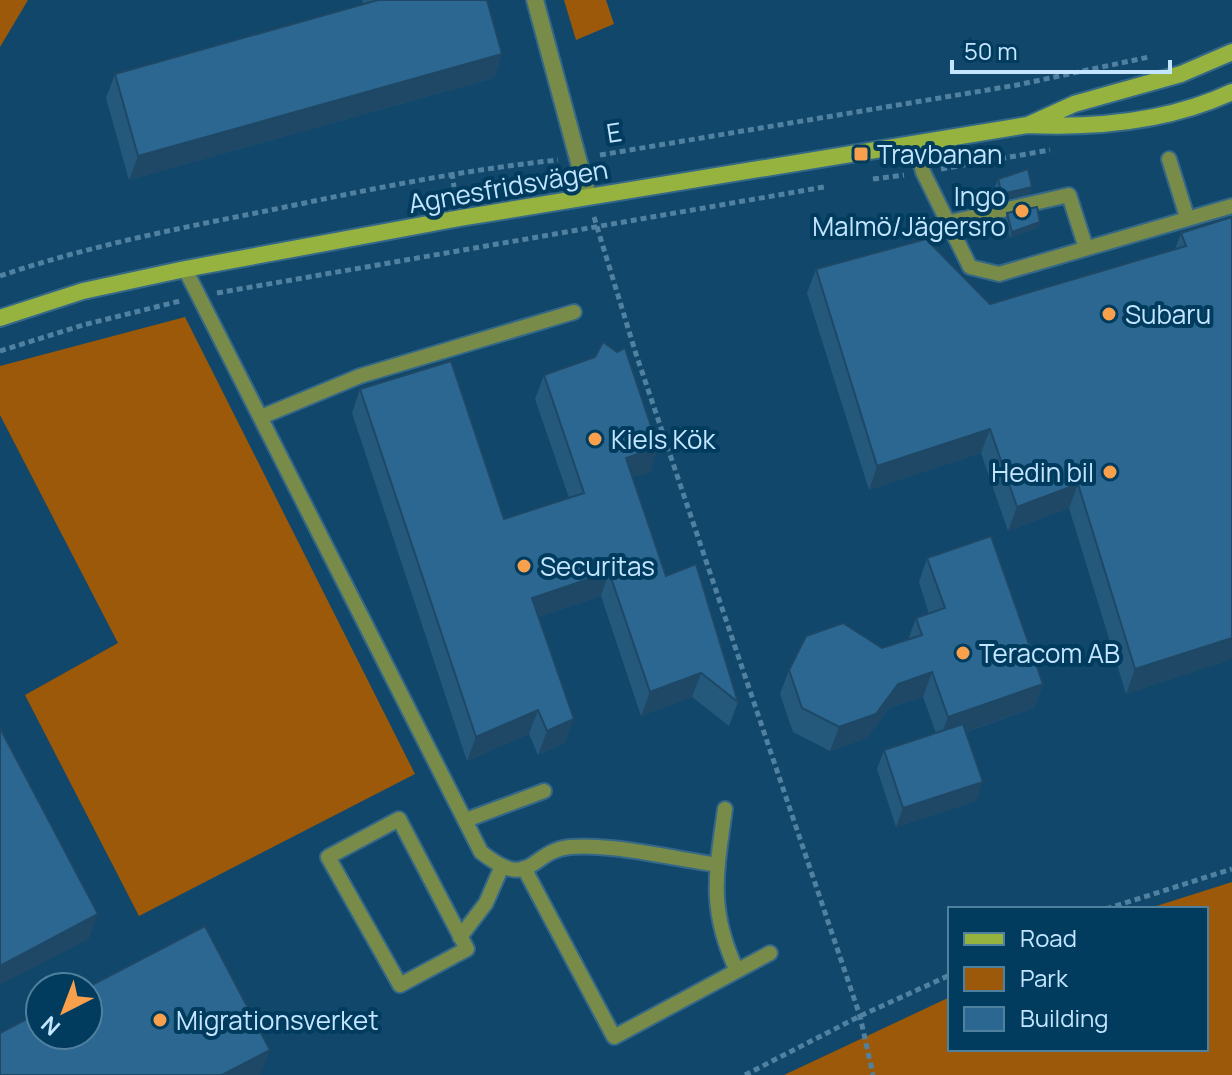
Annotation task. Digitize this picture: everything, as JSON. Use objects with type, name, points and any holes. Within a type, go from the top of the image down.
[{"type":"main road","name":"Agnesfridsvägen","points":[[1028,125],[1074,104],[1181,74],[1232,52]]},
{"type":"main road","name":"Agnesfridsvägen","points":[[0,318],[83,291],[185,269],[588,196],[1028,125],[1086,127],[1189,107],[1232,92]]},
{"type":"street","points":[[535,0],[588,196]]},
{"type":"lane","points":[[916,144],[923,172],[970,267],[999,274],[1232,206]]},
{"type":"lane","points":[[1169,159],[1187,217]]},
{"type":"lane","points":[[946,223],[1069,195],[1086,248]]},
{"type":"lane","points":[[185,269],[481,852],[502,866],[515,870],[566,847],[588,847],[718,865]]},
{"type":"lane","points":[[261,417],[360,376],[574,312]]},
{"type":"lane","points":[[466,820],[544,791]]},
{"type":"lane","points":[[725,809],[718,865],[717,918],[737,971]]},
{"type":"lane","points":[[399,819],[460,937],[467,949],[400,985],[328,857],[399,819]]},
{"type":"lane","points":[[460,937],[486,903],[502,866]]},
{"type":"lane","points":[[524,868],[614,1037],[770,953]]},
{"type":"path","name":"E","points":[[0,276],[103,245],[452,173],[578,158],[1017,85],[1164,54]]},
{"type":"path","points":[[452,173],[454,187]]},
{"type":"path","points":[[0,351],[83,325],[200,296],[824,187]]},
{"type":"path","points":[[588,196],[641,368],[860,1016],[873,1075]]},
{"type":"path","points":[[1112,907],[1232,869]]},
{"type":"path","points":[[745,1075],[860,1016],[948,976]]},
{"type":"green space","points":[[0,0],[28,0],[0,47]]},
{"type":"green space","points":[[564,0],[606,0],[614,24],[576,40]]},
{"type":"green space","points":[[185,317],[415,774],[139,916],[25,695],[118,643],[0,415],[0,366]]},
{"type":"green space","points":[[1232,882],[1232,1075],[784,1075],[948,998],[948,1051],[1208,1051],[1208,907],[1153,907]]},
{"type":"building","points":[[378,0],[487,0],[502,54],[138,156],[115,74]]},
{"type":"building","points":[[1028,169],[1032,187],[1002,194],[998,179]]},
{"type":"building","points":[[1037,207],[1040,222],[1012,232],[1007,213]]},
{"type":"building","name":"Hedin bil","points":[[1232,217],[1232,638],[1135,669],[1078,484],[1017,507],[990,429],[877,466],[816,269],[926,239],[990,304],[1186,246],[1181,233]]},
{"type":"building","name":"Securitas","points":[[603,342],[617,352],[625,348],[658,447],[626,458],[666,576],[696,564],[738,702],[701,673],[650,692],[609,572],[532,598],[574,719],[547,731],[538,710],[476,737],[360,389],[451,361],[504,519],[584,493],[544,375],[595,357]]},
{"type":"building","name":"Teracom AB","points":[[991,536],[1043,684],[948,717],[932,672],[898,684],[876,714],[839,727],[802,708],[789,670],[806,636],[843,623],[882,648],[922,635],[916,618],[945,608],[927,558]]},
{"type":"building","points":[[963,724],[983,782],[903,808],[884,750]]},
{"type":"building","points":[[0,728],[98,914],[0,966]]},
{"type":"building","name":"Migrationsverket","points":[[205,926],[270,1050],[222,1075],[0,1075],[0,1033],[24,1020],[24,1051],[104,1051],[104,979]]},
{"type":"place","name":"Travbanan","points":[[861,154]]},
{"type":"place","name":"Ingo Malmö/Jägersro","points":[[1022,211]]},
{"type":"place","name":"Subaru","points":[[1109,314]]},
{"type":"place","name":"Kiels Kök","points":[[595,439]]},
{"type":"place","name":"Hedin bil","points":[[1110,472]]},
{"type":"place","name":"Securitas","points":[[524,566]]},
{"type":"place","name":"Teracom AB","points":[[963,653]]},
{"type":"place","name":"Migrationsverket","points":[[160,1020]]}]
